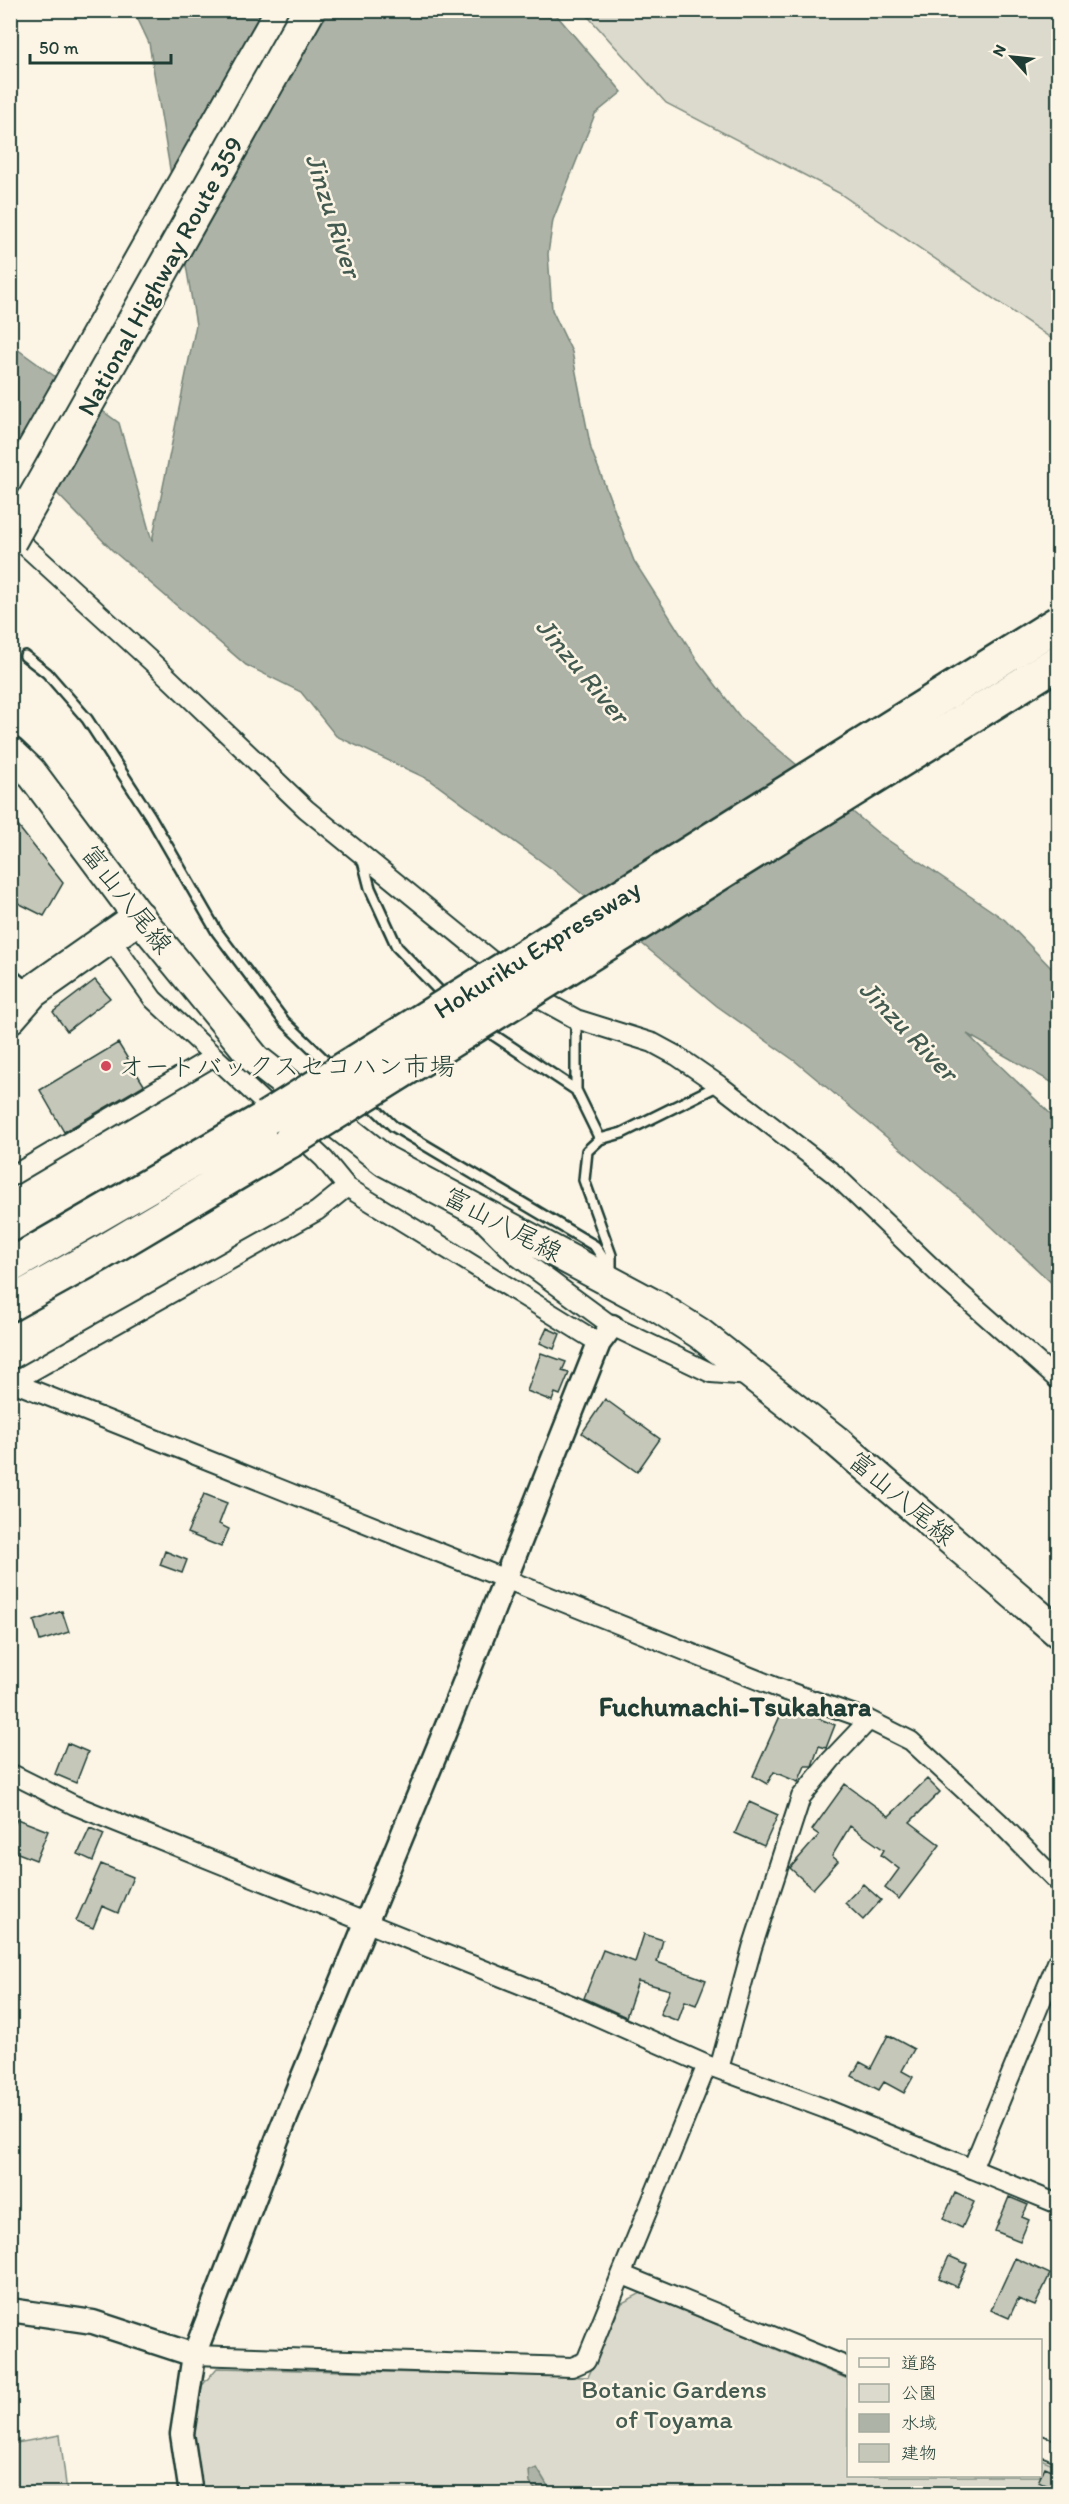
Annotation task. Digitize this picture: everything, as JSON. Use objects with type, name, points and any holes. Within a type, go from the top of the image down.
[{"type":"highway","name":"National Highway Route 359","points":[[10,491],[282,10]]},
{"type":"highway","name":"National Highway Route 359","points":[[10,541],[309,10]]},
{"type":"highway","name":"Hokuriku Expressway","points":[[10,1266],[266,1118],[1059,623]]},
{"type":"highway","name":"Hokuriku Expressway","points":[[10,1304],[100,1254],[290,1141],[1059,662]]},
{"type":"highway","points":[[10,1017],[21,983],[109,937],[139,917]]},
{"type":"main road","name":"富山八尾線","points":[[10,752],[30,771],[139,917],[255,1059],[385,1161],[463,1203],[613,1277],[699,1333],[835,1440],[1059,1632]]},
{"type":"street","points":[[10,532],[152,662],[306,809],[536,997],[576,1019],[653,1043],[677,1056],[719,1085],[834,1174],[944,1279],[1059,1380]]},
{"type":"street","points":[[109,937],[153,999],[324,1159],[347,1187],[605,1334],[711,1373],[753,1377]]},
{"type":"street","points":[[10,1178],[213,1057]]},
{"type":"street","points":[[11,1382],[317,1211],[347,1187]]},
{"type":"street","points":[[463,1203],[518,1257],[605,1334]]},
{"type":"street","points":[[191,2493],[182,2434],[194,2355],[278,2137],[605,1334]]},
{"type":"street","points":[[11,1382],[778,1688],[869,1720],[911,1741],[998,1821],[1059,1882]]},
{"type":"street","points":[[10,2310],[93,2322],[194,2355],[572,2367],[586,2361],[713,2067],[801,1797],[831,1760],[869,1720]]},
{"type":"street","points":[[10,1773],[74,1805],[574,2006],[713,2067],[826,2109],[1059,2204]]},
{"type":"street","points":[[972,2169],[1059,1960]]},
{"type":"street","points":[[623,2275],[847,2366]]},
{"type":"street","points":[[1042,2445],[1059,2452]]},
{"type":"lane","points":[[25,656],[47,673],[87,719],[150,816],[224,941],[285,1021],[343,1078]]},
{"type":"lane","points":[[361,854],[370,888],[398,947],[459,1012]]},
{"type":"lane","points":[[469,1018],[576,1090]]},
{"type":"lane","points":[[576,1019],[576,1090],[600,1139]]},
{"type":"lane","points":[[613,1277],[611,1256],[584,1180],[588,1151],[600,1139],[622,1133],[719,1085]]},
{"type":"lane","points":[[351,1086],[393,1126],[595,1246],[613,1277]]},
{"type":"green space","points":[[583,11],[1058,11],[1058,343],[839,193],[666,103]]},
{"type":"green space","name":"Botanic Gardens of Toyama","points":[[641,2293],[847,2379],[847,2477],[1042,2477],[1042,2459],[1058,2466],[1058,2493],[202,2493],[194,2435],[199,2389],[217,2368],[588,2377],[622,2303]]},
{"type":"green space","points":[[60,2435],[67,2493],[11,2493],[11,2444]]},
{"type":"water","name":"Jinzu River","points":[[134,11],[553,11],[622,92],[595,114],[553,220],[548,254],[552,310],[572,352],[591,449],[634,561],[697,660],[740,717],[879,834],[1005,920],[1058,975],[1058,1086],[967,1034],[1058,1121],[1058,1289],[973,1209],[795,1061],[717,1006],[552,869],[430,780],[336,736],[301,692],[246,665],[112,550],[11,446],[10,344],[119,423],[152,541],[196,325],[149,43]]},
{"type":"water","points":[[537,2468],[552,2493],[538,2493],[530,2483],[529,2471]]},
{"type":"building","points":[[10,816],[63,883],[44,916],[10,899]]},
{"type":"building","points":[[95,980],[110,998],[67,1031],[53,1012]]},
{"type":"building","name":"オートバックスセコハン市場","points":[[118,1043],[144,1085],[64,1132],[40,1090]]},
{"type":"building","points":[[547,1328],[560,1334],[554,1349],[540,1343]]},
{"type":"building","points":[[541,1353],[566,1362],[562,1371],[569,1373],[560,1395],[555,1393],[552,1401],[527,1391]]},
{"type":"building","points":[[605,1399],[660,1439],[637,1472],[582,1433]]},
{"type":"building","points":[[204,1494],[227,1503],[219,1524],[229,1529],[221,1547],[187,1533]]},
{"type":"building","points":[[165,1551],[187,1560],[182,1573],[160,1565]]},
{"type":"building","points":[[62,1611],[69,1632],[40,1641],[34,1621]]},
{"type":"building","points":[[785,1705],[835,1725],[826,1748],[819,1746],[812,1766],[805,1766],[798,1782],[774,1772],[767,1784],[753,1776]]},
{"type":"building","points":[[67,1743],[88,1752],[76,1783],[55,1774]]},
{"type":"building","points":[[927,1779],[940,1792],[910,1822],[940,1845],[899,1899],[885,1888],[899,1869],[881,1855],[884,1850],[850,1826],[832,1856],[838,1861],[813,1889],[790,1868],[819,1835],[812,1830],[845,1784],[889,1816]]},
{"type":"building","points":[[749,1802],[778,1815],[764,1846],[735,1833]]},
{"type":"building","points":[[17,1819],[48,1831],[36,1860],[10,1850],[10,1835]]},
{"type":"building","points":[[90,1828],[104,1834],[93,1861],[78,1854]]},
{"type":"building","points":[[101,1864],[133,1877],[118,1913],[102,1906],[93,1928],[76,1921]]},
{"type":"building","points":[[863,1884],[881,1900],[863,1920],[845,1903]]},
{"type":"building","points":[[644,1934],[663,1940],[657,1962],[706,1980],[696,2005],[685,2001],[678,2021],[660,2014],[670,1990],[638,1981],[626,2017],[584,1998],[603,1950],[635,1962]]},
{"type":"building","points":[[888,2035],[914,2049],[902,2071],[913,2077],[904,2093],[884,2082],[879,2090],[852,2076],[860,2062],[871,2068]]},
{"type":"building","points":[[955,2193],[974,2202],[962,2228],[943,2219]]},
{"type":"building","points":[[1009,2197],[1028,2205],[1022,2217],[1029,2220],[1020,2241],[995,2231]]},
{"type":"building","points":[[949,2256],[967,2264],[957,2287],[939,2279]]},
{"type":"building","points":[[1015,2258],[1050,2274],[1035,2306],[1018,2299],[1009,2318],[991,2310]]},
{"type":"building","points":[[1045,2467],[1059,2473],[1052,2488],[1038,2482]]},
{"type":"place","name":"オートバックスセコハン市場","points":[[106,1066]]},
{"type":"district","name":"Fuchumachi-Tsukahara","points":[[735,1706]]}]
